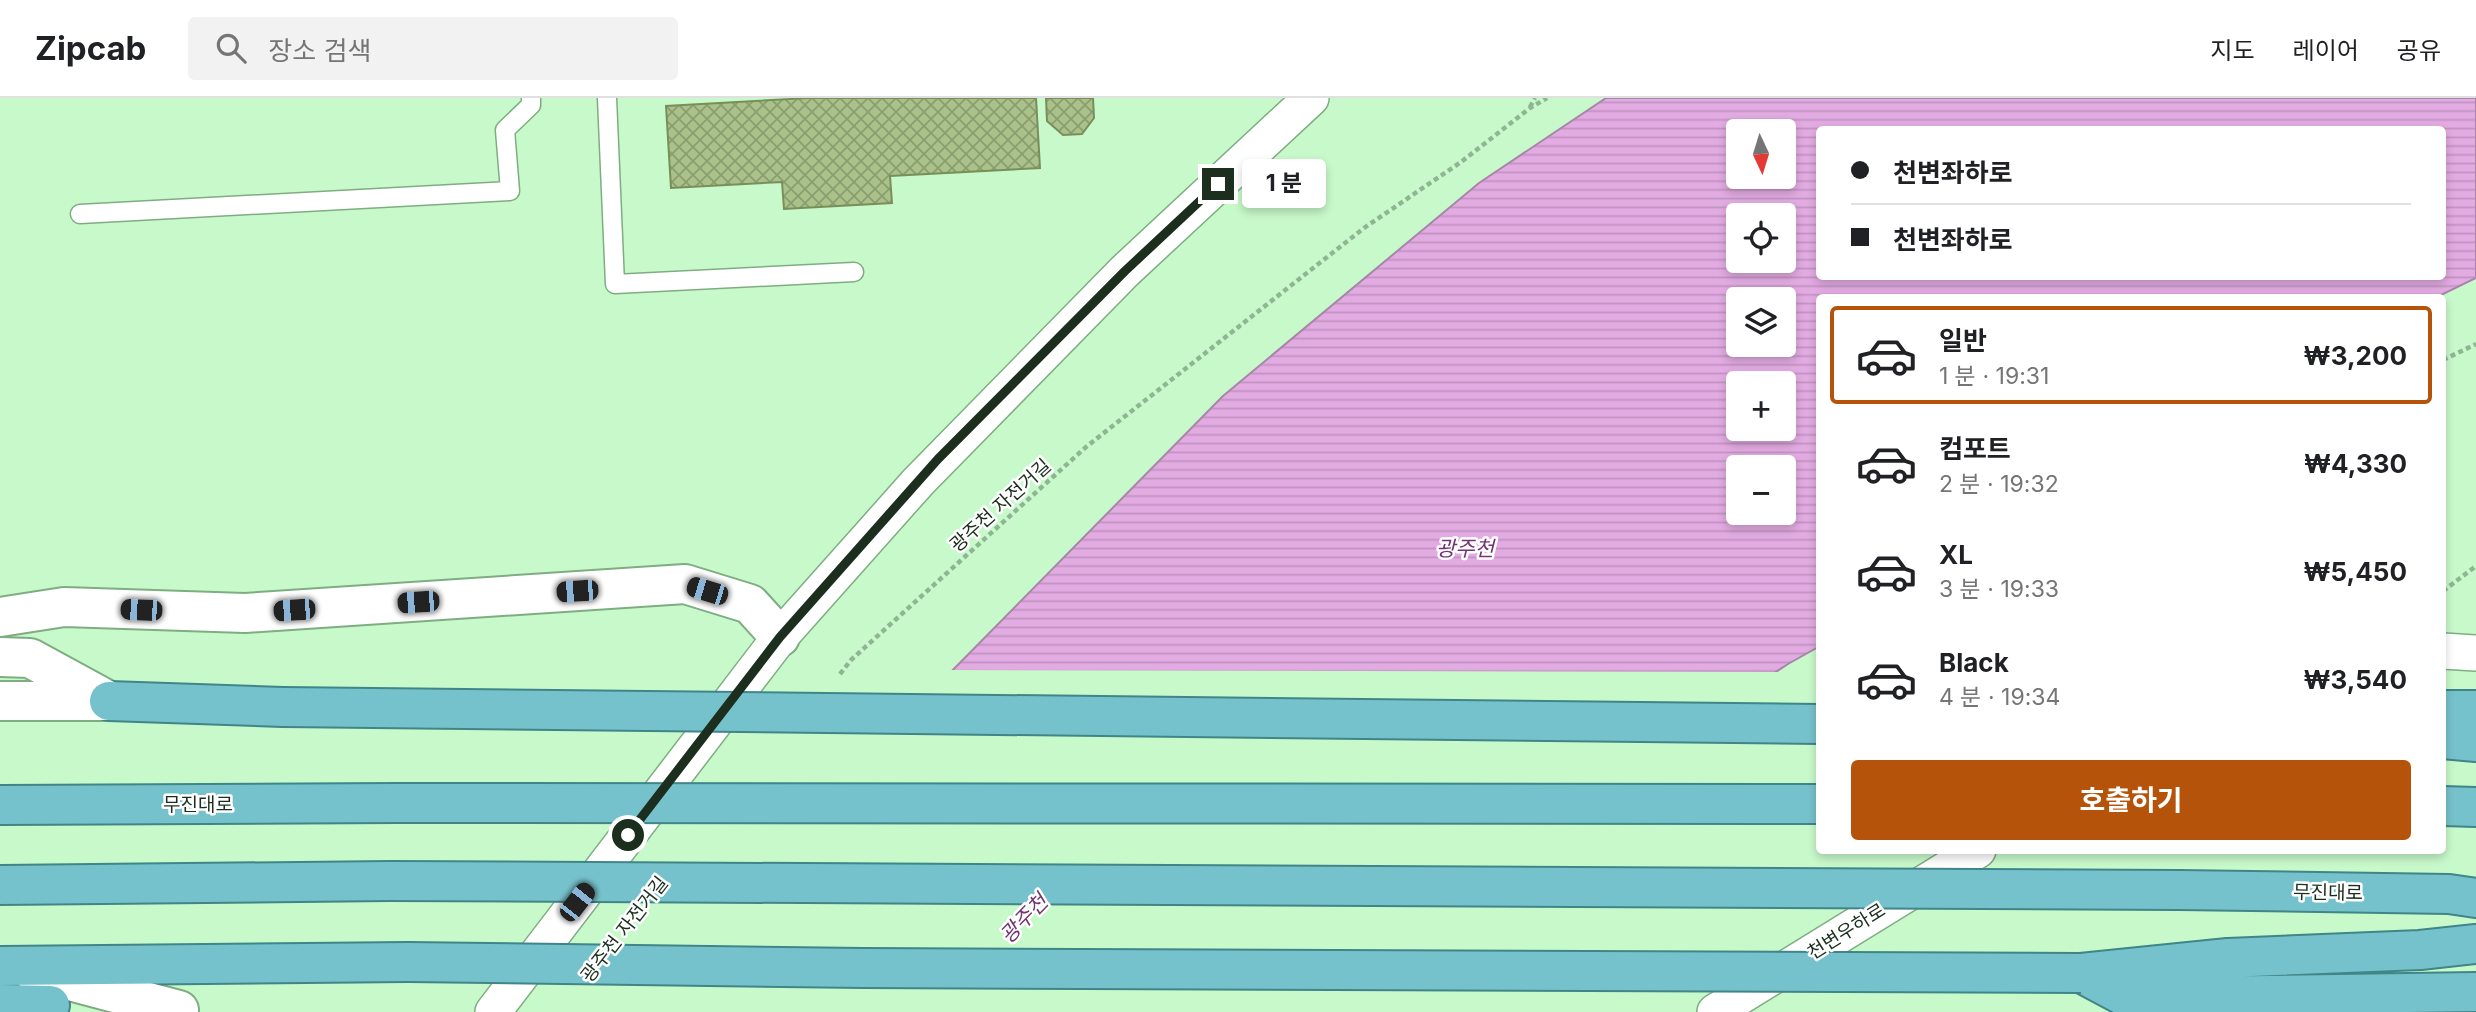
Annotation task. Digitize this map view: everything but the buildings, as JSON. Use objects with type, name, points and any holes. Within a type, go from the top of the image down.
[{"type":"highway","points":[[109,701],[283,707],[1816,724]]},
{"type":"highway","points":[[2446,710],[2476,710]]},
{"type":"highway","points":[[2446,739],[2476,743]]},
{"type":"highway","name":"무진대로","points":[[0,805],[1816,804]]},
{"type":"highway","points":[[2446,806],[2476,807]]},
{"type":"highway","name":"무진대로","points":[[0,885],[390,881],[2179,890],[2449,894],[2476,898]]},
{"type":"highway","points":[[3,966],[408,962],[863,968],[2081,973],[2228,958],[2420,950],[2476,944]]},
{"type":"highway","points":[[2081,973],[2126,996],[2476,992]]},
{"type":"highway","points":[[0,1004],[50,1005]]},
{"type":"street","points":[[493,1012],[780,637],[938,459],[1125,271],[1311,98]]},
{"type":"street","points":[[0,617],[64,607],[244,613],[685,584],[750,604],[780,637]]},
{"type":"street","points":[[2446,651],[2476,653]]},
{"type":"street","points":[[0,657],[30,658],[109,701]]},
{"type":"street","points":[[0,701],[109,701]]},
{"type":"street","name":"천변우하로","points":[[1715,1012],[1972,854]]},
{"type":"street","points":[[3,966],[180,1011]]},
{"type":"street","points":[[50,1005],[180,1011]]},
{"type":"lane","points":[[80,214],[510,191],[505,130],[531,104],[531,98]]},
{"type":"lane","points":[[607,98],[615,284],[854,272]]},
{"type":"path","name":"광주천 자전거길","points":[[1530,108],[1535,98]]},
{"type":"path","name":"광주천 자전거길","points":[[834,682],[851,660],[1086,447],[1364,228],[1461,162],[1530,108],[1547,98]]},
{"type":"path","points":[[2446,359],[2476,344]]},
{"type":"path","points":[[2446,589],[2476,566]]},
{"type":"water","name":"광주천","points":[[1606,98],[2476,98],[2476,278],[2443,294],[1816,294],[1816,648],[1252,1012],[652,1012],[939,684],[1223,396],[1479,183]]},
{"type":"pier","points":[[948,670],[1783,672],[1258,1012],[649,1012]]},
{"type":"route","points":[[628,835],[780,637],[938,459],[1125,271],[1218,184]]}]
